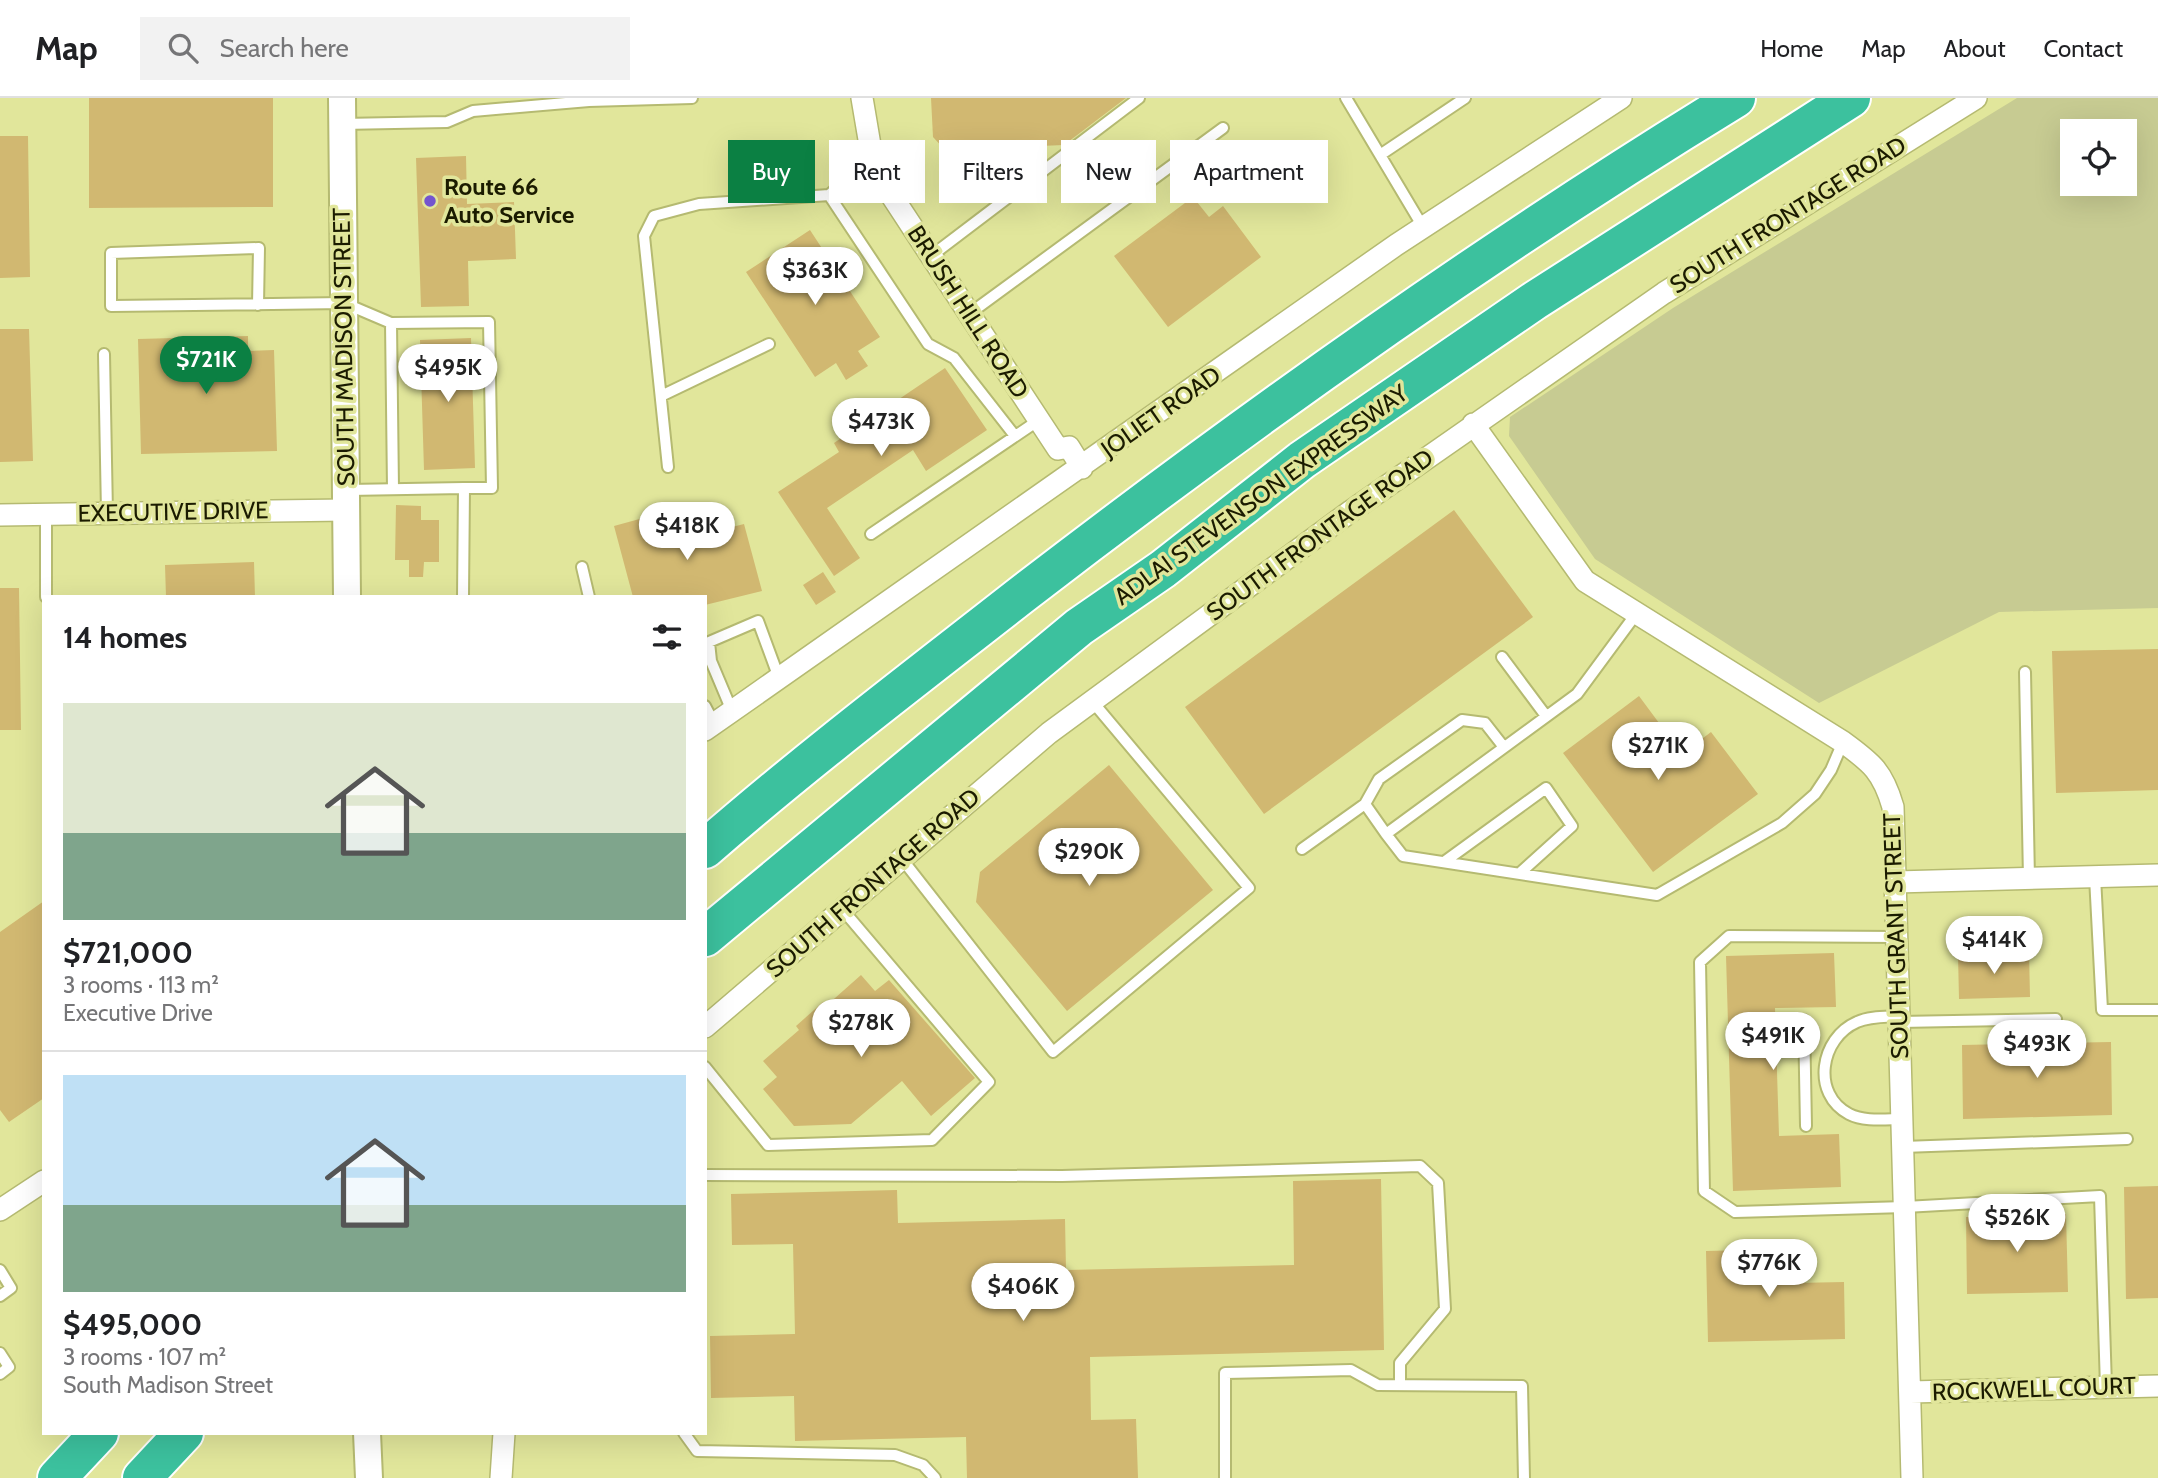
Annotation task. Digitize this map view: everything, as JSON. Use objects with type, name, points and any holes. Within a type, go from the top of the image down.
[{"type":"highway","points":[[707,847],[842,734],[1267,409],[1488,256],[1736,98]]},
{"type":"highway","name":"ADLAI STEVENSON EXPRESSWAY","points":[[707,935],[1079,626],[1163,569],[1302,460],[1545,293],[1851,98]]},
{"type":"highway","points":[[57,1478],[97,1435]]},
{"type":"highway","points":[[142,1478],[182,1435]]},
{"type":"street","name":"BRUSH HILL ROAD","points":[[862,98],[869,140]]},
{"type":"street","name":"JOLIET ROAD","points":[[708,720],[732,710],[779,678],[1423,228],[1621,98]]},
{"type":"street","name":"SOUTH FRONTAGE ROAD","points":[[707,1025],[1049,733],[1092,701],[1473,424],[1664,293],[1976,98]]},
{"type":"street","name":"SOUTH MADISON STREET","points":[[342,111],[347,595]]},
{"type":"street","name":"BRUSH HILL ROAD","points":[[896,203],[1059,450],[1069,447],[1083,468]]},
{"type":"street","name":"SOUTH GRANT STREET","points":[[1473,424],[1585,581],[1843,742],[1871,762],[1884,779],[1893,807],[1912,1478]]},
{"type":"street","name":"EXECUTIVE DRIVE","points":[[0,515],[107,513],[346,500]]},
{"type":"street","points":[[1896,882],[2158,875]]},
{"type":"street","points":[[0,1210],[42,1182]]},
{"type":"street","name":"ROCKWELL COURT","points":[[1910,1392],[2158,1385]]},
{"type":"street","points":[[367,1435],[369,1478]]},
{"type":"street","points":[[501,1478],[504,1435]]},
{"type":"lane","points":[[342,111],[447,122],[473,111],[589,101],[692,98]]},
{"type":"lane","points":[[931,256],[1139,98]]},
{"type":"lane","points":[[1346,98],[1423,228]]},
{"type":"lane","points":[[1380,155],[1465,98]]},
{"type":"lane","points":[[969,314],[1223,128]]},
{"type":"lane","points":[[668,467],[644,236],[654,216],[699,204],[829,195]]},
{"type":"lane","points":[[834,203],[928,344],[954,358],[1015,436]]},
{"type":"lane","points":[[258,305],[259,248],[111,253],[111,306],[258,305],[344,303],[391,323],[489,322],[492,488],[393,489],[346,500]]},
{"type":"lane","points":[[391,323],[393,489]]},
{"type":"lane","points":[[661,396],[769,344]]},
{"type":"lane","points":[[104,354],[107,513]]},
{"type":"lane","points":[[871,534],[1039,420]]},
{"type":"lane","points":[[463,595],[464,488]]},
{"type":"lane","points":[[46,514],[46,595]]},
{"type":"lane","points":[[583,567],[589,595]]},
{"type":"lane","points":[[1386,834],[1577,694],[1636,614]]},
{"type":"lane","points":[[732,710],[711,661],[709,642],[758,621],[779,678]]},
{"type":"lane","points":[[1502,657],[1546,716]]},
{"type":"lane","points":[[2025,672],[2029,879]]},
{"type":"lane","points":[[902,859],[1053,1052],[1249,888],[1092,701]]},
{"type":"lane","points":[[1302,849],[1365,804],[1379,779],[1462,720],[1485,723],[1503,746]]},
{"type":"lane","points":[[1365,804],[1403,856],[1657,895],[1782,823],[1815,794],[1831,770],[1843,742]]},
{"type":"lane","points":[[1444,862],[1546,788],[1573,826],[1521,872]]},
{"type":"lane","points":[[2095,877],[2102,1010],[2158,1010]]},
{"type":"lane","points":[[707,1069],[768,1145],[932,1140],[989,1082],[843,910]]},
{"type":"lane","points":[[1898,937],[1729,936],[1700,962],[1704,1191],[1735,1212],[1905,1208],[2100,1196],[2106,1387]]},
{"type":"lane","points":[[1903,1119],[1851,1115],[1831,1097],[1824,1073],[1828,1050],[1842,1031],[1868,1018],[2056,1019]]},
{"type":"lane","points":[[1804,1020],[1806,1126]]},
{"type":"lane","points":[[1805,1073],[1824,1073]]},
{"type":"lane","points":[[1903,1147],[2127,1139]]},
{"type":"lane","points":[[707,1175],[1062,1176],[1420,1166],[1438,1183],[1445,1309],[1400,1363],[1400,1385]]},
{"type":"lane","points":[[0,1270],[10,1288],[0,1296]]},
{"type":"lane","points":[[0,1353],[9,1367],[0,1374]]},
{"type":"lane","points":[[1225,1478],[1225,1373],[1350,1370],[1378,1385],[1522,1386],[1524,1478]]},
{"type":"lane","points":[[685,1435],[697,1451],[895,1455],[923,1465],[935,1478]]},
{"type":"green space","points":[[2017,98],[2158,98],[2158,608],[1999,612],[1819,703],[1595,559],[1509,436],[1510,417],[1673,308]]},
{"type":"building","points":[[89,98],[273,98],[273,207],[89,208]]},
{"type":"building","points":[[931,98],[1126,98],[1071,140],[1061,140],[1061,145],[1047,146],[1047,140],[939,140],[939,144],[933,137]]},
{"type":"building","points":[[0,136],[28,136],[30,277],[0,278]]},
{"type":"building","points":[[466,156],[467,204],[514,202],[516,259],[468,261],[469,306],[421,307],[416,158]]},
{"type":"building","points":[[1185,203],[1198,203],[1209,217],[1223,206],[1261,257],[1168,327],[1114,256]]},
{"type":"building","points":[[810,230],[880,337],[858,351],[868,366],[846,380],[836,363],[815,377],[746,272]]},
{"type":"building","points":[[0,329],[29,329],[33,461],[0,462]]},
{"type":"building","points":[[248,336],[248,351],[274,350],[277,451],[141,454],[138,339]]},
{"type":"building","points":[[471,338],[475,468],[424,470],[420,340]]},
{"type":"building","points":[[945,368],[987,430],[926,471],[913,450],[827,508],[860,558],[834,576],[778,492],[839,452],[834,443]]},
{"type":"building","points":[[396,505],[421,506],[421,520],[439,520],[439,562],[424,562],[423,577],[409,577],[409,560],[395,560]]},
{"type":"building","points":[[1454,510],[1533,617],[1264,814],[1185,707]]},
{"type":"building","points":[[665,512],[673,542],[744,524],[762,591],[707,605],[707,595],[632,595],[614,526]]},
{"type":"building","points":[[254,562],[255,595],[166,595],[165,565]]},
{"type":"building","points":[[823,572],[836,592],[816,605],[803,585]]},
{"type":"building","points":[[0,588],[19,588],[21,730],[0,730]]},
{"type":"building","points":[[2158,649],[2158,790],[2056,793],[2052,651]]},
{"type":"building","points":[[1639,696],[1682,754],[1711,732],[1758,794],[1653,872],[1563,753]]},
{"type":"building","points":[[1109,765],[1213,890],[1067,1011],[976,902],[980,872]]},
{"type":"building","points":[[42,902],[42,1099],[9,1122],[0,1110],[0,932]]},
{"type":"building","points":[[2029,952],[2030,997],[1959,999],[1958,955]]},
{"type":"building","points":[[1834,953],[1836,1007],[1775,1008],[1779,1136],[1839,1134],[1841,1187],[1733,1191],[1726,956]]},
{"type":"building","points":[[861,975],[875,991],[889,980],[975,1078],[931,1116],[902,1081],[851,1124],[794,1126],[763,1089],[777,1077],[763,1061],[799,1030],[796,1026],[823,1002],[826,1006]]},
{"type":"building","points":[[2111,1042],[2112,1115],[1963,1119],[1962,1045]]},
{"type":"building","points":[[1381,1179],[1384,1350],[1090,1357],[1091,1420],[1136,1419],[1138,1478],[967,1478],[966,1437],[795,1441],[794,1396],[711,1398],[710,1336],[795,1334],[793,1244],[732,1245],[731,1194],[897,1190],[898,1223],[1065,1219],[1066,1270],[1294,1265],[1293,1181]]},
{"type":"building","points":[[2158,1186],[2158,1298],[2126,1299],[2124,1187]]},
{"type":"building","points":[[2066,1214],[2068,1292],[1967,1294],[1966,1217]]},
{"type":"building","points":[[1795,1249],[1796,1283],[1844,1282],[1845,1339],[1708,1342],[1706,1251]]},
{"type":"place","name":"Route 66 Auto Service","points":[[430,201]]}]
